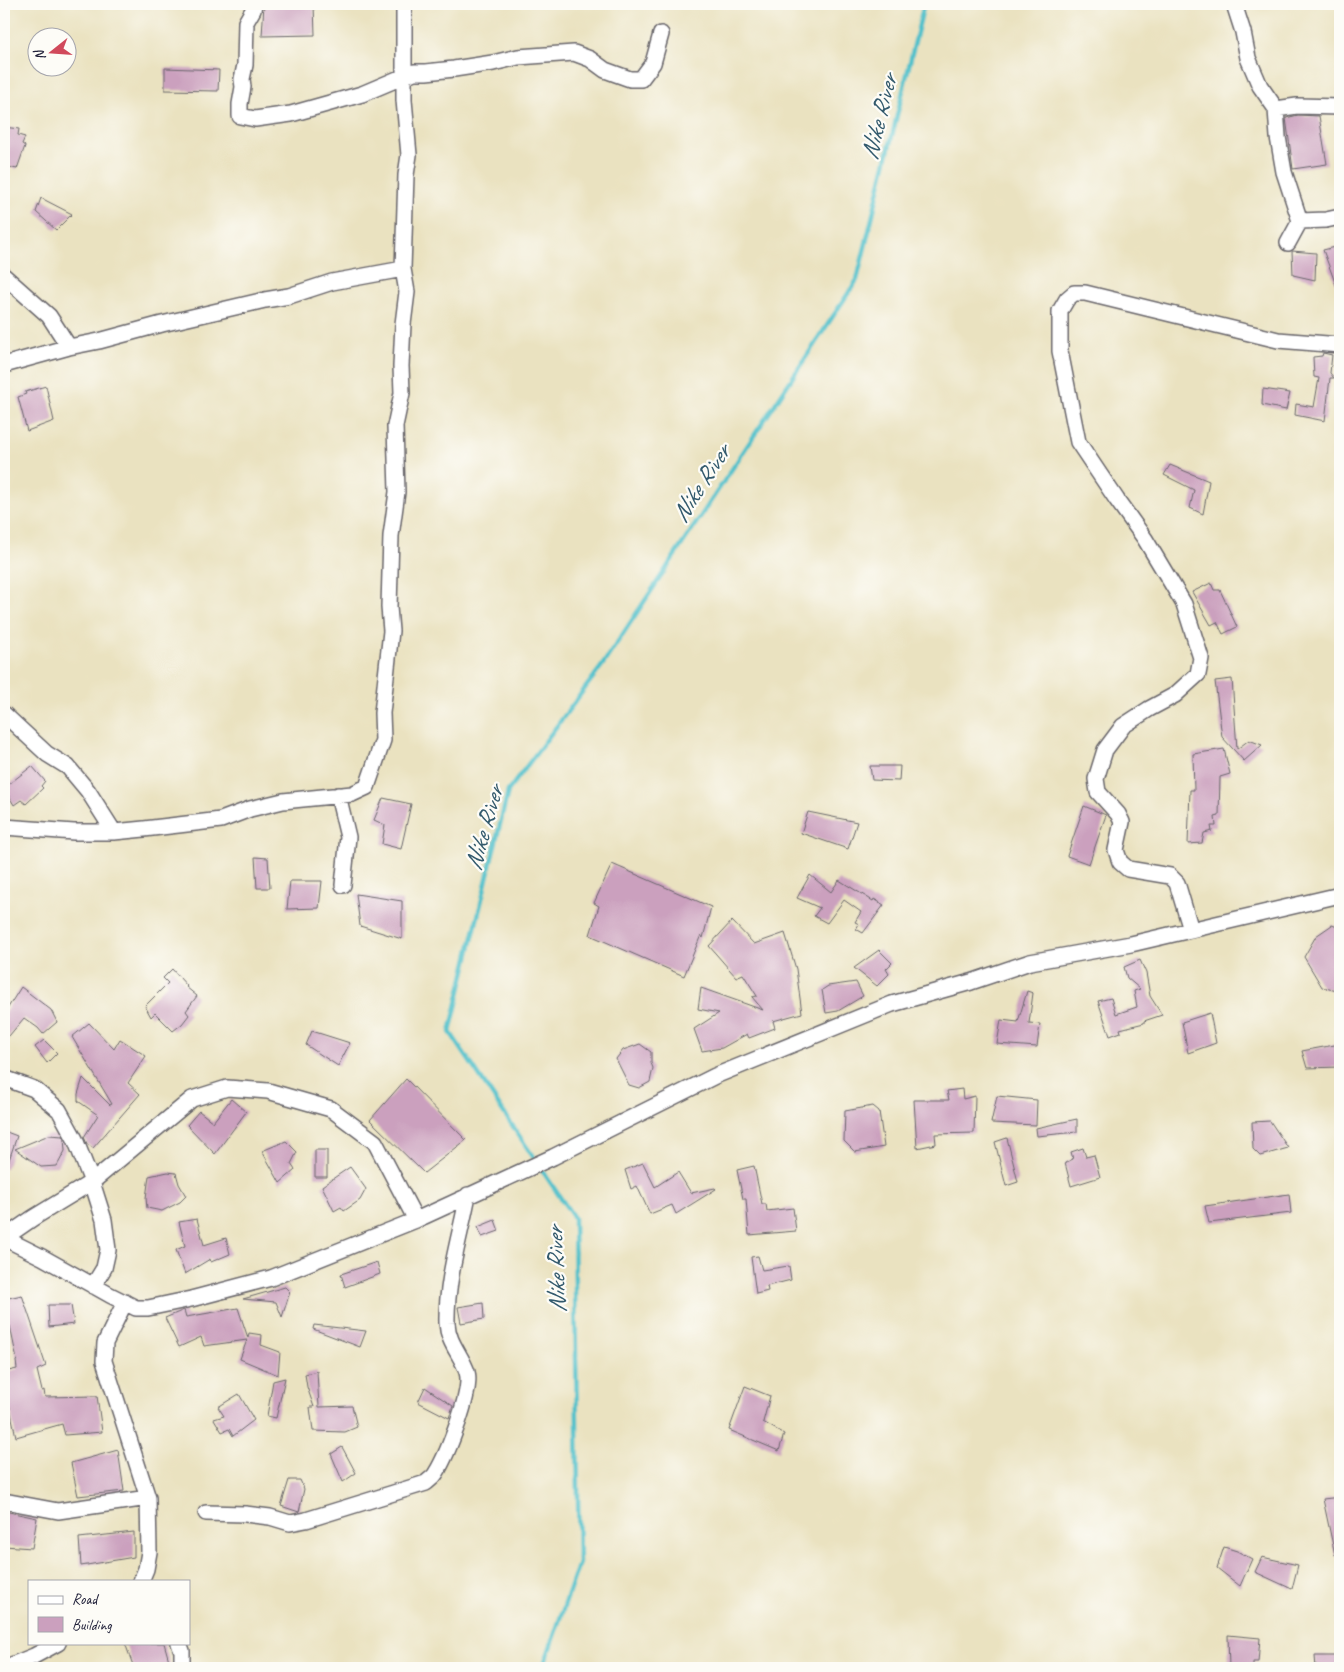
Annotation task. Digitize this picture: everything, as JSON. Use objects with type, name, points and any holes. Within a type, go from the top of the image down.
[{"type":"street","points":[[254,4],[253,10],[246,22],[245,65],[242,79],[240,116],[255,119],[300,111],[362,94],[414,72],[454,69],[518,57],[574,53],[590,59],[605,70],[630,79],[641,78],[652,63],[661,34]]},
{"type":"street","points":[[4,827],[74,832],[114,832],[221,820],[283,801],[352,794],[367,787],[383,740],[382,714],[391,631],[389,607],[390,536],[397,492],[395,426],[402,393],[403,324],[407,292],[403,269],[406,175],[409,155],[404,100],[404,4]]},
{"type":"street","points":[[1237,5],[1248,58],[1260,86],[1276,109],[1278,137],[1284,172],[1300,221],[1288,244]]},
{"type":"street","points":[[1276,109],[1297,106],[1340,107]]},
{"type":"street","points":[[1300,221],[1326,220],[1340,217]]},
{"type":"street","points":[[4,365],[162,324],[289,296],[332,282],[403,269]]},
{"type":"street","points":[[4,276],[49,316],[69,347]]},
{"type":"street","points":[[1191,930],[1177,883],[1170,876],[1128,869],[1120,862],[1116,850],[1122,822],[1118,814],[1098,792],[1096,779],[1105,750],[1123,726],[1149,709],[1175,696],[1198,674],[1202,658],[1184,604],[1145,539],[1078,442],[1060,351],[1060,311],[1067,299],[1074,293],[1085,293],[1278,340],[1340,344]]},
{"type":"street","points":[[4,714],[47,754],[68,767],[88,790],[114,832]]},
{"type":"street","points":[[338,795],[348,837],[343,885]]},
{"type":"street","points":[[416,1220],[375,1142],[331,1109],[268,1090],[227,1088],[192,1099],[92,1182],[4,1238],[136,1308],[148,1308],[191,1299],[271,1278],[416,1220],[553,1157],[715,1076],[892,1004],[971,982],[1030,962],[1131,944],[1340,895]]},
{"type":"street","points":[[4,1078],[34,1089],[59,1110],[75,1139],[92,1182],[104,1220],[108,1250],[104,1268],[93,1286]]},
{"type":"street","points":[[206,1514],[246,1514],[270,1517],[290,1523],[306,1520],[426,1483],[435,1475],[456,1432],[467,1383],[467,1372],[452,1344],[447,1324],[448,1292],[468,1195]]},
{"type":"street","points":[[125,1302],[105,1343],[104,1361],[148,1498],[149,1552],[146,1569],[141,1580]]},
{"type":"street","points":[[4,1501],[58,1511],[148,1498]]},
{"type":"street","points":[[4,1668],[34,1656],[56,1644]]},
{"type":"street","points":[[179,1644],[182,1651],[182,1668]]},
{"type":"building","points":[[264,4],[314,5],[315,35],[262,36]]},
{"type":"building","points":[[165,68],[219,70],[218,91],[165,90]]},
{"type":"building","points":[[1298,115],[1319,116],[1327,164],[1293,169],[1286,118]]},
{"type":"building","points":[[4,127],[19,129],[18,135],[25,137],[22,144],[25,146],[17,169],[4,166]]},
{"type":"building","points":[[41,198],[72,214],[56,230],[36,212]]},
{"type":"building","points":[[1340,246],[1340,293],[1339,293],[1323,250]]},
{"type":"building","points":[[1292,251],[1316,253],[1315,280],[1293,275]]},
{"type":"building","points":[[1323,353],[1332,355],[1330,373],[1334,378],[1330,378],[1325,421],[1295,415],[1296,404],[1314,407],[1319,378],[1314,377],[1313,357],[1322,356]]},
{"type":"building","points":[[46,386],[54,421],[27,431],[18,397],[26,394],[25,392]]},
{"type":"building","points":[[1263,389],[1290,393],[1286,410],[1262,405]]},
{"type":"building","points":[[1170,465],[1209,481],[1203,514],[1190,508],[1194,490],[1164,475]]},
{"type":"building","points":[[1211,583],[1214,590],[1220,590],[1237,627],[1223,634],[1217,622],[1211,625],[1192,592]]},
{"type":"building","points":[[1232,679],[1237,749],[1249,740],[1262,745],[1244,761],[1222,737],[1215,681]]},
{"type":"building","points":[[1224,749],[1230,774],[1220,777],[1219,816],[1215,817],[1216,826],[1211,826],[1212,831],[1204,833],[1202,843],[1188,844],[1190,790],[1194,790],[1193,754]]},
{"type":"building","points":[[32,766],[45,781],[41,786],[43,788],[26,804],[21,800],[14,805],[4,788]]},
{"type":"building","points":[[870,766],[900,766],[899,781],[872,780]]},
{"type":"building","points":[[383,798],[411,804],[401,849],[382,844],[385,825],[374,820]]},
{"type":"building","points":[[1084,806],[1106,815],[1089,864],[1067,856]]},
{"type":"building","points":[[808,812],[857,822],[848,849],[801,833]]},
{"type":"building","points":[[255,857],[268,858],[270,888],[257,888]]},
{"type":"building","points":[[612,864],[711,907],[703,938],[701,935],[684,976],[590,935],[599,906],[594,903]]},
{"type":"building","points":[[810,875],[831,892],[839,880],[873,901],[874,899],[884,905],[863,933],[856,929],[859,924],[855,922],[861,912],[844,900],[827,923],[814,916],[820,908],[797,898]]},
{"type":"building","points":[[290,881],[322,881],[319,908],[287,909]]},
{"type":"building","points":[[356,894],[402,901],[402,939],[360,926]]},
{"type":"building","points":[[732,921],[754,944],[785,933],[796,969],[802,1013],[773,1021],[775,1028],[749,1038],[747,1034],[722,1048],[702,1051],[694,1029],[719,1013],[698,1009],[701,988],[763,1010],[752,997],[757,996],[743,974],[736,977],[709,946]]},
{"type":"building","points":[[1332,925],[1340,928],[1340,992],[1322,987],[1304,957],[1316,936]]},
{"type":"building","points":[[879,950],[892,963],[886,969],[889,974],[877,986],[854,968]]},
{"type":"building","points":[[1140,960],[1146,973],[1150,996],[1162,1015],[1144,1021],[1144,1023],[1120,1029],[1121,1032],[1110,1036],[1098,1001],[1111,998],[1116,1014],[1137,1007],[1134,991],[1140,989],[1127,978],[1124,967]]},
{"type":"building","points":[[172,969],[186,987],[197,996],[186,1011],[189,1015],[173,1031],[155,1013],[151,1017],[145,1006],[168,983],[163,978]]},
{"type":"building","points":[[856,982],[863,996],[838,1011],[826,1013],[822,990],[828,986]]},
{"type":"building","points":[[21,987],[51,1010],[57,1022],[43,1034],[24,1018],[4,1042],[4,1014]]},
{"type":"building","points":[[1027,991],[1033,993],[1029,1023],[1040,1024],[1037,1047],[997,1044],[1001,1020],[1018,1022]]},
{"type":"building","points":[[1210,1013],[1216,1043],[1188,1053],[1182,1022]]},
{"type":"building","points":[[89,1023],[114,1049],[120,1039],[146,1056],[128,1083],[140,1094],[93,1148],[87,1144],[84,1137],[98,1115],[78,1101],[83,1078],[110,1105],[112,1104],[72,1037]]},
{"type":"building","points":[[312,1031],[350,1043],[338,1066],[306,1045]]},
{"type":"building","points":[[44,1040],[57,1053],[47,1063],[35,1047]]},
{"type":"building","points":[[640,1044],[651,1052],[653,1068],[650,1082],[639,1088],[629,1085],[616,1059],[623,1050]]},
{"type":"building","points":[[1340,1044],[1340,1067],[1307,1068],[1302,1051]]},
{"type":"building","points":[[406,1079],[466,1140],[424,1173],[370,1120]]},
{"type":"building","points":[[962,1089],[963,1099],[975,1096],[974,1133],[935,1134],[936,1144],[917,1148],[914,1100],[949,1100],[947,1091]]},
{"type":"building","points":[[997,1096],[1037,1100],[1036,1125],[991,1123]]},
{"type":"building","points":[[231,1099],[246,1112],[215,1154],[187,1125],[199,1111],[213,1122]]},
{"type":"building","points":[[873,1106],[879,1111],[884,1147],[855,1152],[844,1141],[845,1111]]},
{"type":"building","points":[[1077,1119],[1077,1132],[1037,1136],[1036,1128]]},
{"type":"building","points":[[1270,1121],[1288,1148],[1260,1156],[1253,1149],[1252,1122]]},
{"type":"building","points":[[4,1131],[17,1136],[6,1169],[4,1169]]},
{"type":"building","points":[[49,1135],[63,1136],[64,1138],[65,1151],[57,1166],[41,1167],[15,1149]]},
{"type":"building","points":[[1007,1138],[1018,1182],[1006,1186],[995,1142]]},
{"type":"building","points":[[286,1141],[297,1152],[291,1164],[295,1170],[280,1183],[262,1151]]},
{"type":"building","points":[[1083,1148],[1086,1157],[1094,1155],[1100,1177],[1071,1186],[1065,1163],[1073,1159],[1071,1152]]},
{"type":"building","points":[[315,1150],[327,1150],[327,1177],[315,1177]]},
{"type":"building","points":[[643,1163],[655,1187],[678,1172],[691,1193],[716,1189],[676,1214],[672,1205],[650,1214],[637,1186],[631,1189],[625,1170]]},
{"type":"building","points":[[754,1166],[762,1204],[766,1204],[767,1211],[793,1208],[796,1231],[749,1235],[746,1199],[743,1199],[737,1170]]},
{"type":"building","points":[[350,1167],[366,1189],[360,1200],[344,1211],[341,1207],[334,1211],[322,1186]]},
{"type":"building","points":[[168,1172],[176,1173],[179,1184],[186,1196],[180,1202],[162,1211],[147,1208],[146,1198],[149,1176]]},
{"type":"building","points":[[1289,1194],[1291,1213],[1209,1223],[1205,1206]]},
{"type":"building","points":[[197,1219],[204,1245],[226,1238],[230,1254],[211,1262],[210,1259],[185,1274],[176,1250],[185,1246],[179,1222]]},
{"type":"building","points":[[495,1220],[499,1231],[482,1237],[478,1227]]},
{"type":"building","points":[[758,1256],[762,1270],[789,1266],[791,1280],[767,1286],[768,1291],[756,1294],[751,1257]]},
{"type":"building","points":[[377,1262],[380,1274],[345,1287],[341,1274]]},
{"type":"building","points":[[285,1287],[290,1292],[282,1317],[276,1302],[243,1299]]},
{"type":"building","points":[[22,1295],[46,1366],[37,1370],[45,1397],[97,1396],[102,1432],[65,1435],[62,1424],[16,1437],[4,1372],[17,1369],[17,1360],[10,1326],[4,1328],[4,1299]]},
{"type":"building","points":[[483,1303],[484,1319],[461,1323],[458,1307]]},
{"type":"building","points":[[48,1305],[71,1305],[74,1324],[49,1327]]},
{"type":"building","points":[[238,1308],[248,1338],[249,1333],[262,1335],[261,1345],[280,1352],[278,1375],[240,1359],[247,1340],[204,1346],[201,1337],[179,1347],[165,1318],[184,1310],[186,1317]]},
{"type":"building","points":[[314,1325],[366,1331],[360,1347],[313,1329]]},
{"type":"building","points":[[317,1371],[319,1407],[352,1406],[357,1427],[345,1432],[313,1431],[310,1407],[314,1407],[305,1374]]},
{"type":"building","points":[[285,1378],[276,1418],[267,1416],[273,1381]]},
{"type":"building","points":[[745,1386],[770,1396],[763,1422],[784,1434],[779,1451],[729,1430]]},
{"type":"building","points":[[425,1387],[453,1406],[449,1418],[418,1402]]},
{"type":"building","points":[[239,1394],[254,1420],[233,1436],[229,1429],[222,1432],[214,1419],[224,1416],[218,1407]]},
{"type":"building","points":[[342,1447],[356,1473],[343,1482],[331,1454]]},
{"type":"building","points":[[118,1450],[124,1491],[78,1496],[71,1463]]},
{"type":"building","points":[[289,1480],[300,1480],[304,1489],[299,1512],[281,1506]]},
{"type":"building","points":[[1340,1497],[1340,1554],[1335,1555],[1323,1499]]},
{"type":"building","points":[[4,1511],[37,1518],[32,1548],[4,1546]]},
{"type":"building","points":[[134,1532],[134,1557],[81,1566],[79,1538]]},
{"type":"building","points":[[1224,1547],[1252,1559],[1240,1586],[1217,1568]]},
{"type":"building","points":[[1262,1557],[1298,1565],[1292,1589],[1255,1572]]},
{"type":"building","points":[[1228,1635],[1260,1638],[1258,1662],[1253,1662],[1253,1668],[1229,1668]]},
{"type":"building","points":[[125,1644],[164,1644],[171,1668],[134,1668]]},
{"type":"building","points":[[1315,1656],[1340,1656],[1340,1668],[1316,1668]]},
{"type":"waterway","name":"Nike River","points":[[543,1668],[579,1563],[574,1218],[450,1032],[508,791],[601,667],[857,280],[924,4]]}]
